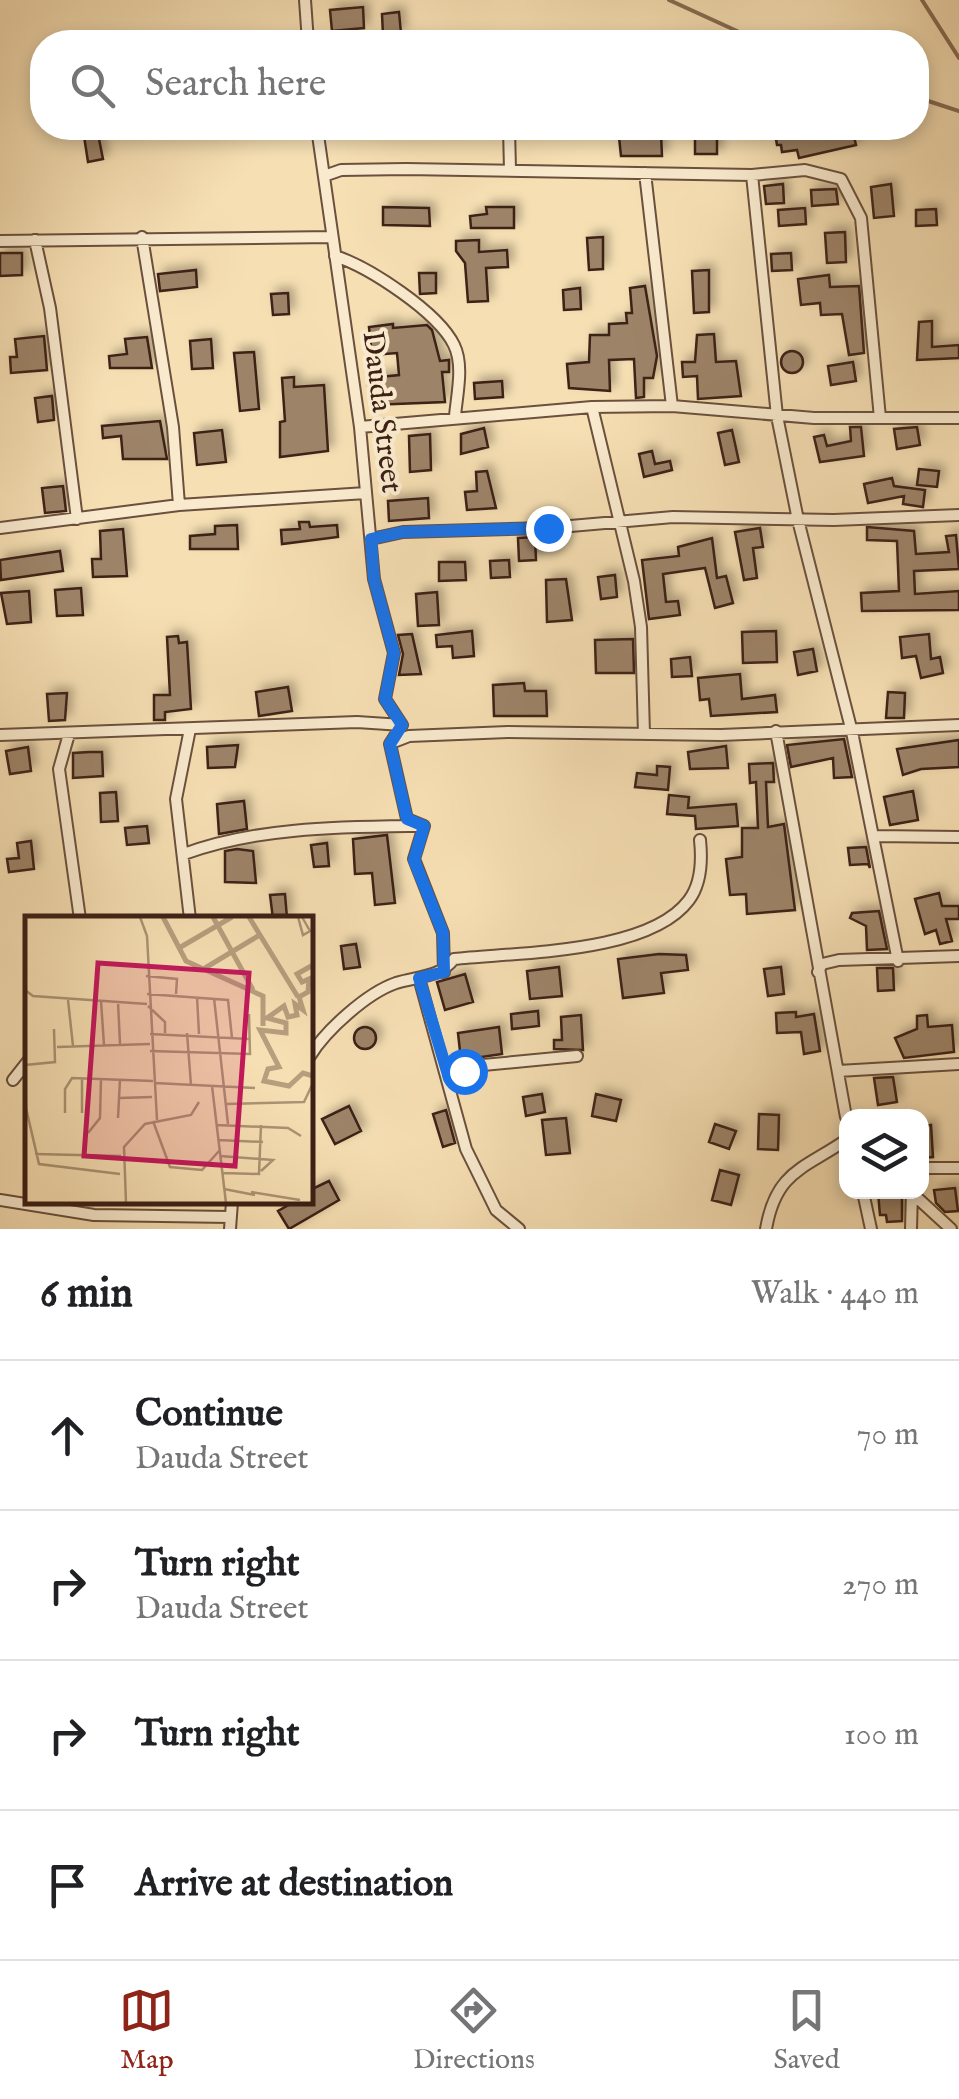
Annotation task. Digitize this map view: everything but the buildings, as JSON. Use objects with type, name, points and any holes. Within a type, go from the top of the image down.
[{"type":"street","points":[[305,0],[307,30]]},
{"type":"street","name":"Dauda Street","points":[[319,140],[360,427],[374,579],[394,653],[385,699],[402,725]]},
{"type":"street","points":[[509,140],[510,170]]},
{"type":"street","points":[[324,176],[341,170],[752,175],[805,170],[841,179],[850,188],[861,218],[880,418]]},
{"type":"street","points":[[644,173],[672,406]]},
{"type":"street","points":[[752,175],[776,416],[852,732],[898,961]]},
{"type":"street","points":[[142,236],[173,427],[179,505]]},
{"type":"street","points":[[0,241],[142,236],[332,238]]},
{"type":"street","points":[[35,240],[50,308],[76,519]]},
{"type":"street","points":[[335,256],[389,280],[454,344],[460,380],[455,416]]},
{"type":"street","points":[[360,427],[592,407],[672,406],[776,416],[959,418]]},
{"type":"street","points":[[592,407],[621,521],[642,628],[644,734]]},
{"type":"street","points":[[0,528],[179,505],[366,493]]},
{"type":"street","points":[[371,539],[403,532],[621,521],[959,515]]},
{"type":"street","points":[[0,735],[357,722],[402,725],[390,744],[407,819],[424,826]]},
{"type":"street","points":[[390,744],[409,736],[508,732],[852,732],[959,725]]},
{"type":"street","points":[[190,729],[176,799],[190,916]]},
{"type":"street","points":[[776,731],[845,1109]]},
{"type":"street","points":[[69,734],[59,769],[80,916]]},
{"type":"street","points":[[184,854],[222,840],[250,836],[424,826]]},
{"type":"street","points":[[424,826],[414,860],[443,933],[444,972]]},
{"type":"street","points":[[875,836],[959,837]]},
{"type":"street","points":[[312,1053],[320,1040],[392,984],[444,972],[454,959],[596,943],[656,926],[691,898],[699,876],[700,840]]},
{"type":"street","points":[[818,973],[822,964],[839,960],[959,956]]},
{"type":"street","points":[[419,978],[476,1172],[496,1210],[519,1229]]},
{"type":"street","points":[[449,1078],[483,1065],[577,1056]]},
{"type":"street","points":[[838,1071],[959,1064]]},
{"type":"street","points":[[12,1080],[25,1065]]},
{"type":"street","points":[[766,1229],[775,1196],[788,1176],[839,1144]]},
{"type":"street","points":[[929,1168],[959,1168]]},
{"type":"street","points":[[865,1199],[872,1229]]},
{"type":"street","points":[[911,1229],[912,1199]]},
{"type":"street","points":[[918,1199],[951,1229]]},
{"type":"street","points":[[0,1200],[25,1204]]},
{"type":"street","points":[[25,1204],[94,1215],[230,1223]]},
{"type":"waterway","points":[[669,0],[735,30]]},
{"type":"waterway","points":[[922,0],[959,58]]},
{"type":"waterway","points":[[929,101],[959,111]]},
{"type":"route","points":[[464,1071],[449,1078],[419,978],[444,972],[443,933],[414,860],[424,826],[407,819],[390,744],[402,725],[385,699],[394,653],[374,579],[371,539],[403,532],[548,528]]}]
